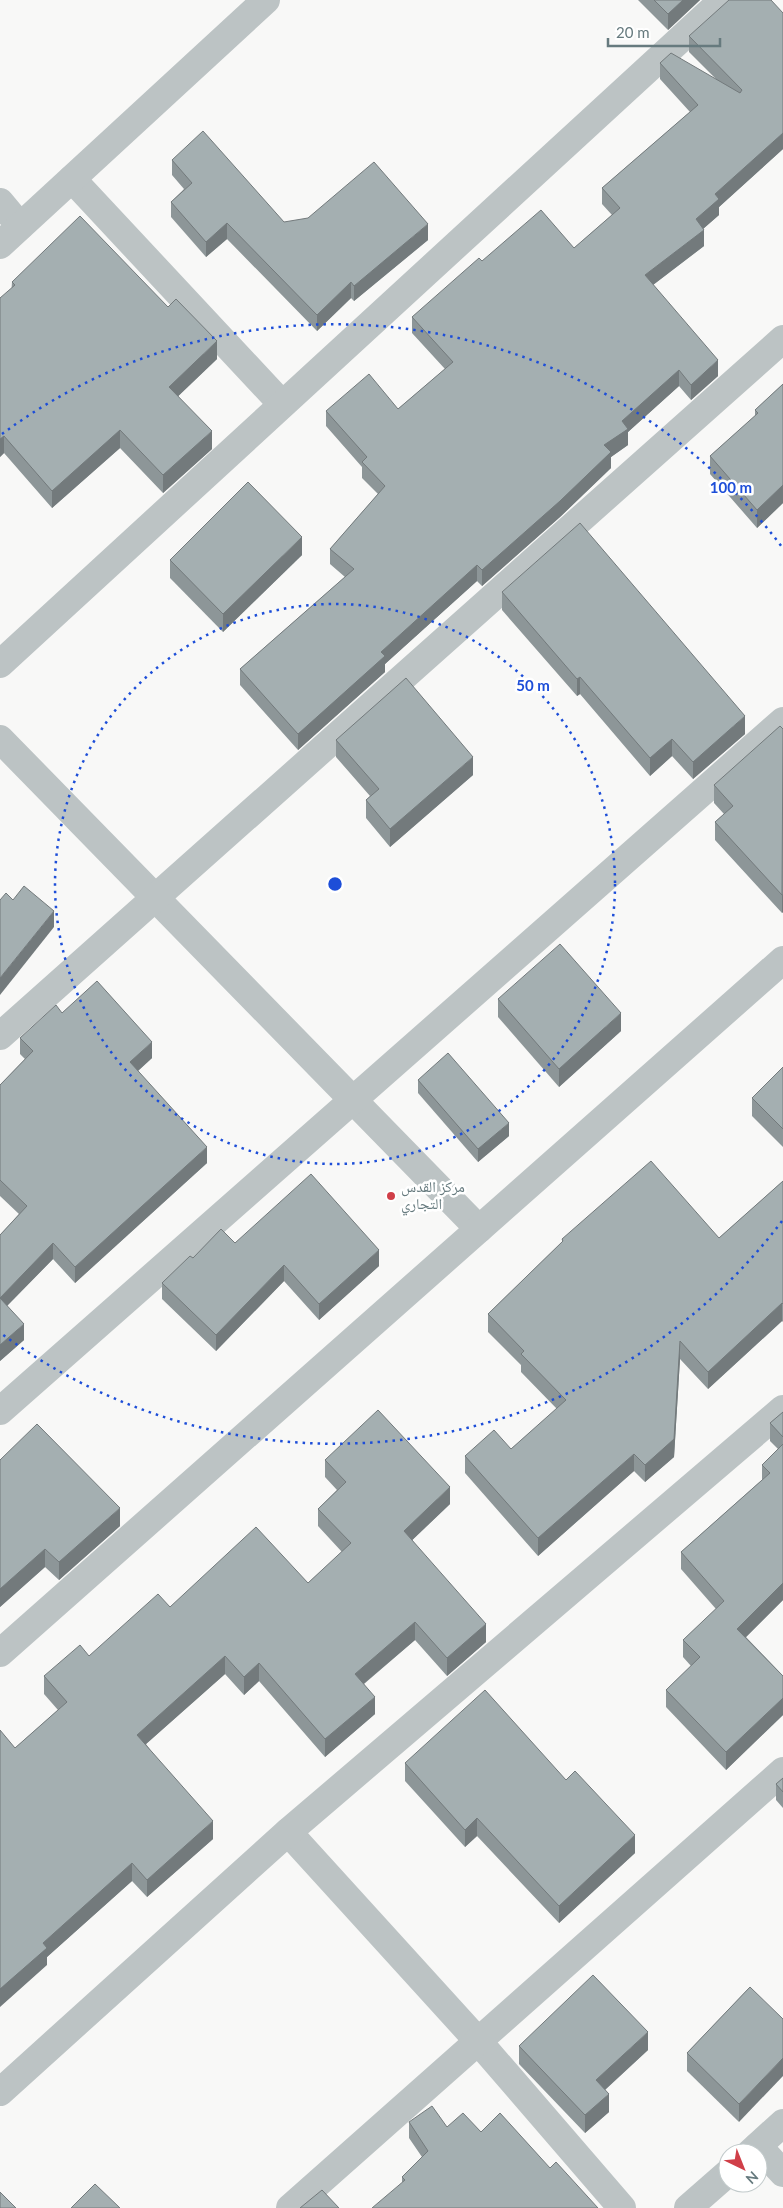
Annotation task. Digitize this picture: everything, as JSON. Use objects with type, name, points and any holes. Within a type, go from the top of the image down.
[{"type":"street","points":[[0,245],[266,0]]},
{"type":"street","points":[[0,664],[723,0]]},
{"type":"street","points":[[72,179],[281,404]]},
{"type":"street","points":[[0,202],[20,226]]},
{"type":"street","points":[[0,1036],[783,339]]},
{"type":"street","points":[[0,1411],[783,721]]},
{"type":"street","points":[[0,739],[479,1229]]},
{"type":"street","points":[[0,1652],[783,960]]},
{"type":"street","points":[[0,2092],[288,1832],[783,1409]]},
{"type":"street","points":[[290,2208],[783,1771]]},
{"type":"street","points":[[288,1832],[478,2042],[622,2208]]},
{"type":"street","points":[[761,2143],[783,2124]]},
{"type":"street","points":[[768,2161],[783,2173]]},
{"type":"street","points":[[688,2208],[718,2182]]},
{"type":"building","points":[[654,0],[683,0],[668,14]]},
{"type":"building","points":[[729,0],[771,0],[783,13],[783,133],[715,194],[719,199],[696,219],[704,230],[645,275],[718,360],[691,385],[679,370],[622,421],[628,429],[604,445],[611,452],[560,501],[482,570],[477,565],[381,652],[385,656],[298,734],[240,669],[354,569],[330,549],[385,486],[362,462],[367,457],[326,411],[369,374],[398,409],[453,362],[412,317],[479,258],[482,261],[541,210],[574,248],[620,208],[602,188],[698,105],[660,63],[671,53],[740,93],[742,90],[689,36]]},
{"type":"building","points":[[203,131],[284,222],[308,218],[374,162],[428,224],[354,286],[351,282],[317,315],[227,223],[206,242],[171,202],[192,183],[172,160]]},
{"type":"building","points":[[80,216],[168,307],[176,299],[217,341],[169,387],[212,431],[163,475],[120,430],[52,491],[4,436],[0,439],[0,298],[15,285],[12,282]]},
{"type":"building","points":[[783,384],[783,485],[757,510],[710,456],[758,413],[755,410]]},
{"type":"building","points":[[248,482],[302,537],[223,614],[170,560]]},
{"type":"building","points":[[580,523],[745,716],[693,762],[672,739],[650,758],[580,677],[577,679],[502,592]]},
{"type":"building","points":[[406,678],[473,757],[390,829],[366,800],[379,789],[336,740]]},
{"type":"building","points":[[780,726],[783,729],[782,895],[715,822],[733,806],[714,785]]},
{"type":"building","points":[[24,886],[54,911],[0,978],[0,900],[6,893],[13,900]]},
{"type":"building","points":[[560,944],[621,1013],[559,1069],[498,999]]},
{"type":"building","points":[[97,981],[152,1042],[130,1062],[207,1147],[75,1267],[53,1243],[0,1298],[0,1235],[27,1206],[0,1180],[0,1085],[33,1051],[20,1038],[56,1005],[62,1013]]},
{"type":"building","points":[[448,1053],[509,1123],[478,1149],[418,1080]]},
{"type":"building","points":[[783,1067],[783,1129],[752,1098]]},
{"type":"building","points":[[651,1161],[719,1238],[783,1181],[783,1304],[708,1372],[680,1341],[674,1439],[645,1465],[634,1454],[538,1538],[465,1456],[494,1430],[511,1449],[566,1400],[521,1354],[524,1351],[488,1314],[563,1241],[562,1239]]},
{"type":"building","points":[[311,1174],[379,1250],[319,1304],[284,1265],[216,1335],[162,1283],[190,1256],[193,1258],[221,1229],[235,1243]]},
{"type":"building","points":[[0,1298],[24,1324],[0,1345]]},
{"type":"building","points":[[378,1410],[450,1487],[404,1531],[486,1624],[447,1658],[415,1622],[355,1674],[375,1697],[325,1739],[259,1663],[244,1677],[225,1656],[137,1735],[213,1821],[147,1880],[132,1863],[43,1943],[47,1948],[0,1989],[0,1730],[15,1748],[67,1702],[44,1676],[80,1645],[89,1656],[158,1594],[170,1607],[256,1527],[308,1583],[351,1543],[318,1509],[346,1482],[325,1460]]},
{"type":"building","points":[[783,1412],[783,1437],[770,1423]]},
{"type":"building","points":[[37,1424],[120,1508],[59,1562],[45,1549],[0,1589],[0,1460]]},
{"type":"building","points":[[783,1444],[783,1583],[737,1629],[783,1676],[783,1698],[726,1752],[666,1690],[700,1657],[683,1640],[724,1601],[681,1552],[770,1473],[762,1465]]},
{"type":"building","points":[[485,1690],[566,1780],[575,1771],[635,1835],[559,1906],[477,1818],[465,1830],[405,1763]]},
{"type":"building","points":[[783,1778],[783,1792],[776,1784]]},
{"type":"building","points":[[593,1975],[648,2032],[596,2080],[609,2094],[585,2115],[519,2046]]},
{"type":"building","points":[[750,1987],[783,2019],[783,2058],[739,2104],[687,2053]]},
{"type":"building","points":[[432,2106],[447,2127],[463,2113],[481,2132],[500,2113],[550,2168],[556,2162],[598,2208],[372,2208],[405,2180],[402,2177],[428,2151],[409,2122]]},
{"type":"building","points":[[95,2184],[120,2208],[71,2208]]},
{"type":"building","points":[[322,2190],[339,2208],[300,2208]]},
{"type":"building","points":[[0,2192],[16,2208],[0,2208]]},
{"type":"place","name":"مركز القدس التجاري","points":[[391,1196]]}]
